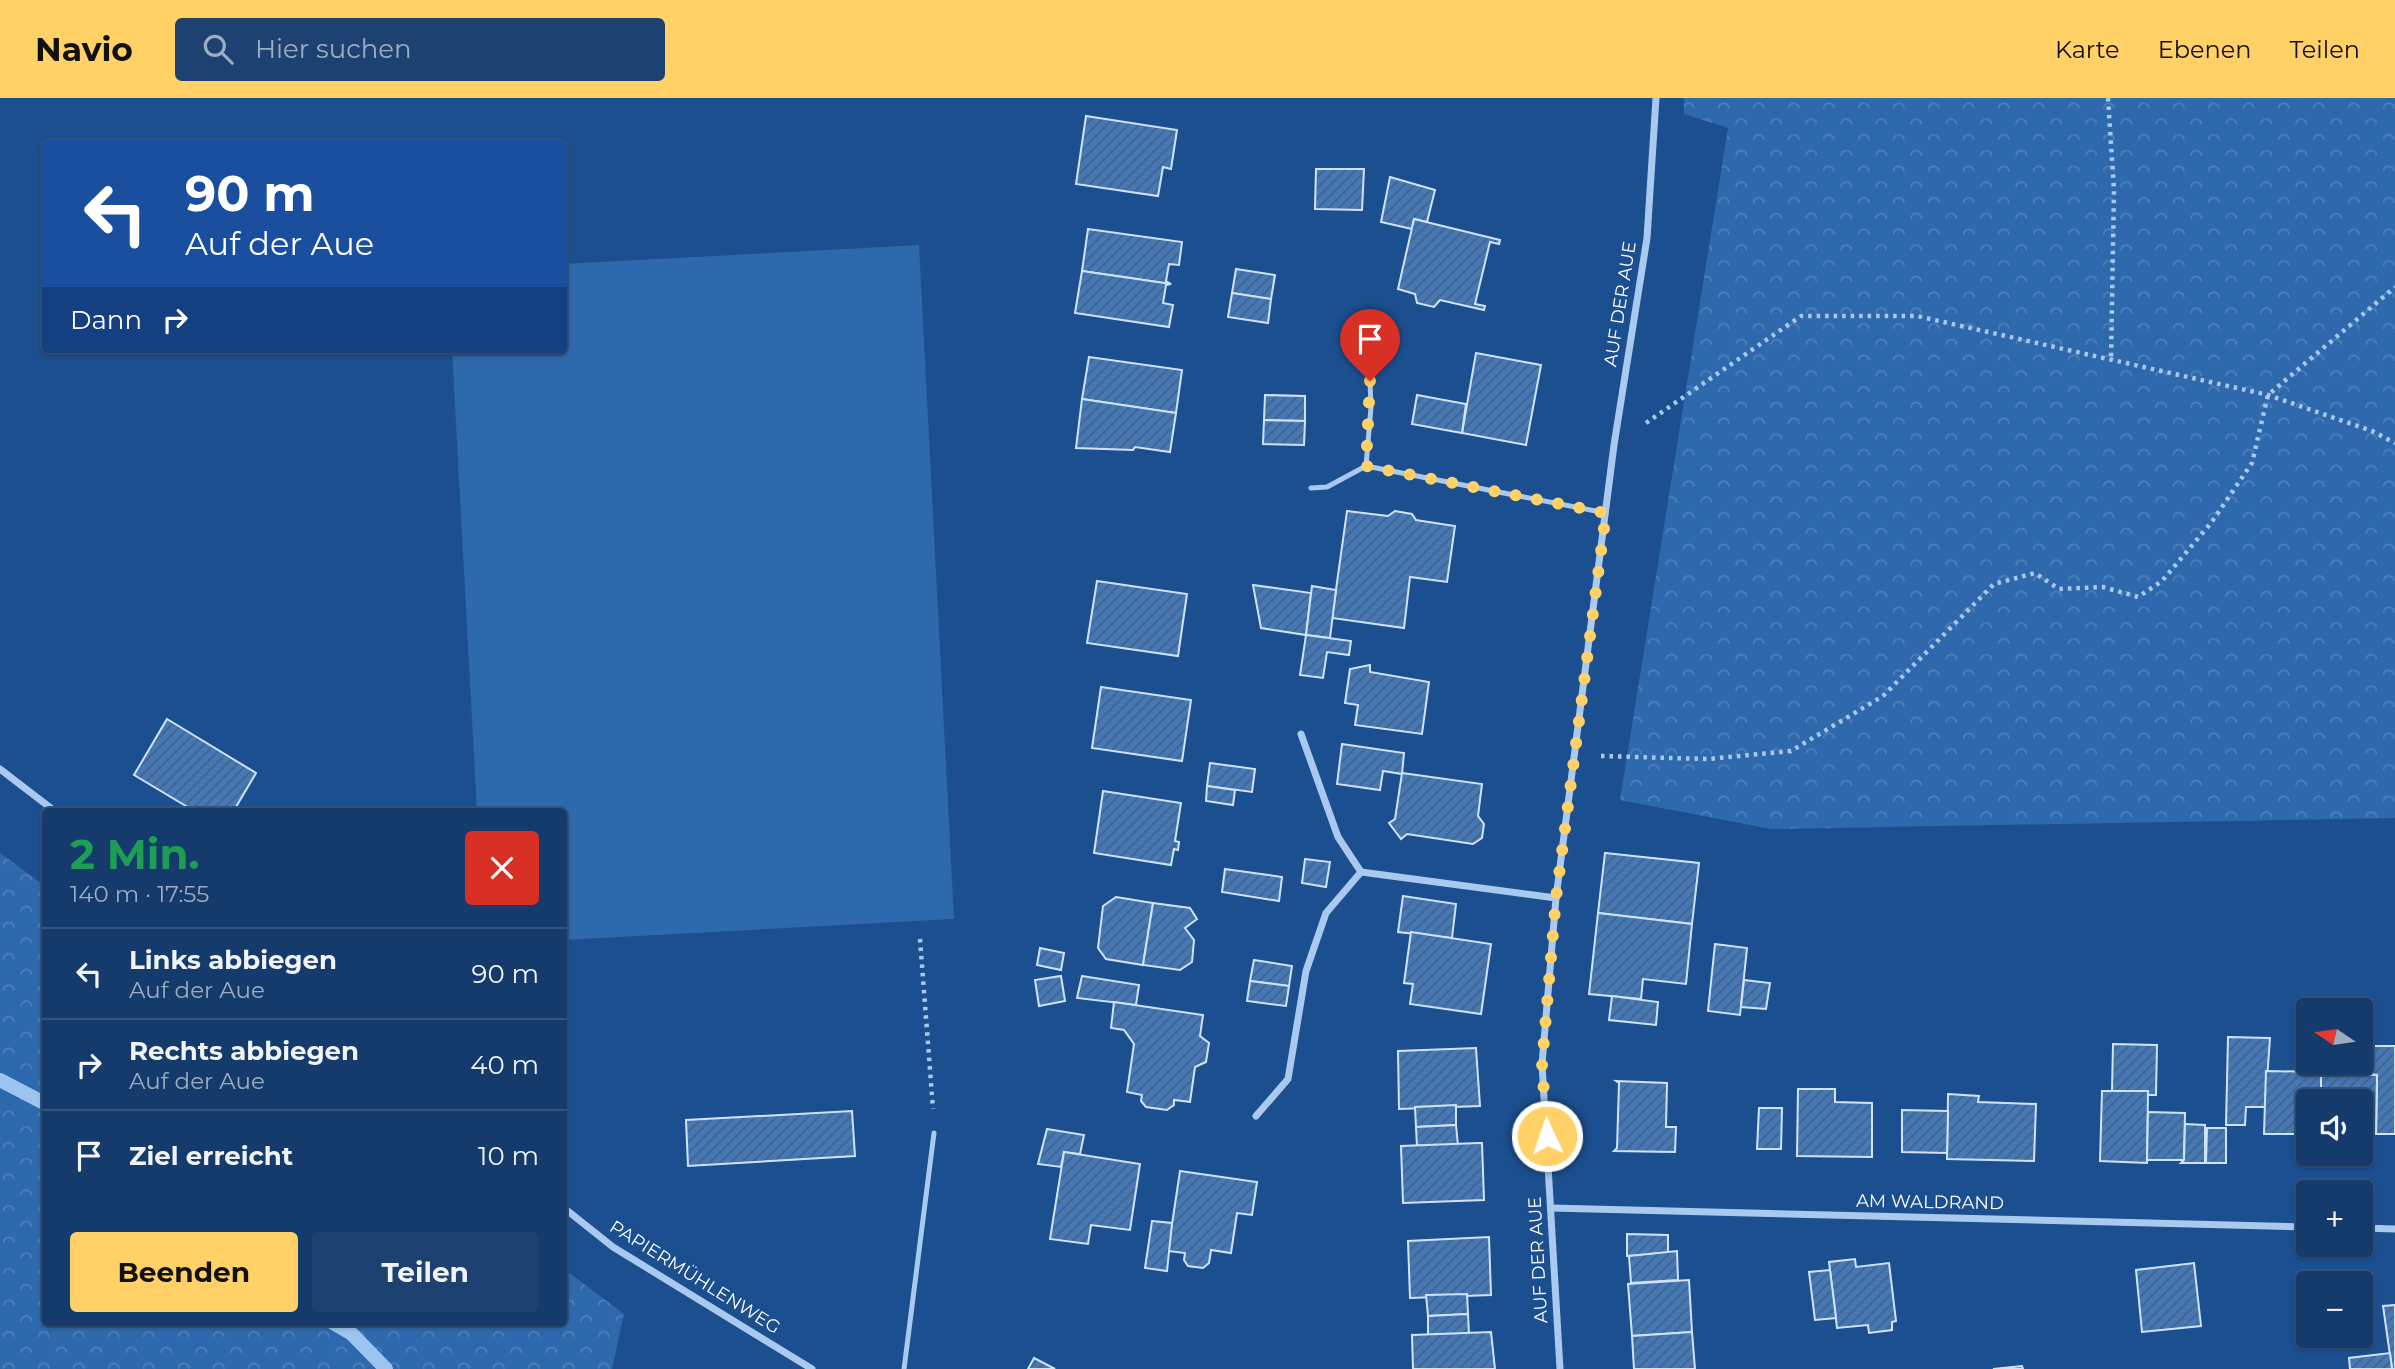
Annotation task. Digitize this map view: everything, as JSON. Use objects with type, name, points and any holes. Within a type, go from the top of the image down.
[{"type":"street","name":"AUF DER AUE","points":[[1560,1369],[1542,1064],[1556,898],[1614,445],[1647,238],[1656,98]]},
{"type":"street","points":[[1301,734],[1338,837],[1361,872],[1556,898]]},
{"type":"street","points":[[0,769],[50,808]]},
{"type":"street","points":[[1256,1116],[1288,1079],[1306,971],[1326,913],[1361,872]]},
{"type":"street","name":"AM WALDRAND","points":[[1551,1209],[2296,1227]]},
{"type":"street","name":"PAPIERMÜHLENWEG","points":[[567,1210],[613,1247],[812,1369]]},
{"type":"street","points":[[2373,1228],[2395,1229]]},
{"type":"lane","points":[[1348,336],[1370,355],[1371,407],[1366,466]]},
{"type":"lane","points":[[1311,488],[1326,487],[1366,466],[1606,513]]},
{"type":"lane","points":[[904,1369],[934,1133]]},
{"type":"path","points":[[2108,98],[2114,190],[2111,361]]},
{"type":"path","points":[[1575,755],[1708,759],[1791,751],[1883,696],[1994,583],[2035,573],[2059,589],[2103,587],[2138,597],[2162,582],[2211,523],[2252,463],[2268,395],[2395,287]]},
{"type":"path","points":[[1614,445],[1801,316],[1917,316],[2268,395],[2372,431],[2395,443]]},
{"type":"path","points":[[920,939],[934,1133]]},
{"type":"green space","points":[[1684,98],[2395,98],[2395,818],[1771,829],[1620,800],[1728,128],[1684,114]]},
{"type":"green space","points":[[919,245],[954,919],[567,940],[567,808],[477,808],[452,354],[567,354],[567,264]]},
{"type":"green space","points":[[0,853],[42,884],[42,1326],[567,1326],[567,1271],[624,1314],[612,1369],[0,1369]]},
{"type":"building","points":[[1086,116],[1177,130],[1171,169],[1163,167],[1158,196],[1076,184]]},
{"type":"building","points":[[1316,169],[1364,169],[1362,210],[1315,209]]},
{"type":"building","points":[[1390,177],[1435,190],[1427,222],[1414,219],[1412,229],[1381,222]]},
{"type":"building","points":[[1414,219],[1500,240],[1499,244],[1490,242],[1475,304],[1485,306],[1484,310],[1440,300],[1434,307],[1417,303],[1415,294],[1398,289]]},
{"type":"building","points":[[1088,229],[1182,242],[1179,265],[1169,264],[1166,281],[1171,284],[1082,271]]},
{"type":"building","points":[[1236,269],[1275,275],[1271,299],[1232,293]]},
{"type":"building","points":[[1082,271],[1171,284],[1166,285],[1163,303],[1173,305],[1169,327],[1075,313]]},
{"type":"building","points":[[1232,293],[1271,299],[1268,323],[1228,317]]},
{"type":"building","points":[[1476,353],[1541,365],[1526,445],[1462,433]]},
{"type":"building","points":[[1089,357],[1182,370],[1176,413],[1082,399]]},
{"type":"building","points":[[1265,395],[1305,396],[1305,421],[1264,420]]},
{"type":"building","points":[[1417,395],[1466,404],[1462,433],[1412,424]]},
{"type":"building","points":[[1082,399],[1176,413],[1170,452],[1135,447],[1133,450],[1076,448]]},
{"type":"building","points":[[1264,420],[1305,421],[1304,445],[1263,444]]},
{"type":"building","points":[[1347,511],[1388,516],[1395,511],[1412,514],[1416,520],[1455,526],[1447,582],[1410,577],[1404,628],[1332,618]]},
{"type":"building","points":[[1097,581],[1187,594],[1178,656],[1087,643]]},
{"type":"building","points":[[1253,585],[1311,593],[1306,635],[1261,628]]},
{"type":"building","points":[[1312,586],[1336,590],[1330,638],[1306,635]]},
{"type":"building","points":[[1306,635],[1351,641],[1349,655],[1327,652],[1323,678],[1300,675]]},
{"type":"building","points":[[1370,665],[1370,672],[1429,682],[1422,734],[1355,725],[1358,705],[1345,703],[1350,669]]},
{"type":"building","points":[[1101,687],[1191,700],[1182,761],[1092,748]]},
{"type":"building","points":[[167,719],[256,773],[235,808],[189,808],[134,775]]},
{"type":"building","points":[[1342,744],[1404,753],[1402,774],[1383,771],[1380,790],[1337,784]]},
{"type":"building","points":[[1210,763],[1255,769],[1252,792],[1207,786]]},
{"type":"building","points":[[1402,773],[1482,784],[1478,816],[1484,824],[1482,838],[1473,844],[1407,834],[1401,839],[1389,823],[1395,819]]},
{"type":"building","points":[[1207,786],[1235,790],[1233,805],[1206,801]]},
{"type":"building","points":[[1103,791],[1181,803],[1175,841],[1179,842],[1178,850],[1174,849],[1171,865],[1094,853]]},
{"type":"building","points":[[1605,853],[1699,863],[1692,924],[1598,913]]},
{"type":"building","points":[[1305,859],[1330,862],[1326,887],[1302,883]]},
{"type":"building","points":[[1225,869],[1282,877],[1279,901],[1222,892]]},
{"type":"building","points":[[1403,896],[1456,904],[1452,938],[1398,932]]},
{"type":"building","points":[[1116,897],[1153,903],[1143,965],[1106,959],[1098,948],[1103,906]]},
{"type":"building","points":[[1153,903],[1190,908],[1197,919],[1185,928],[1194,940],[1192,962],[1180,970],[1143,965]]},
{"type":"building","points":[[1598,913],[1692,924],[1686,984],[1643,979],[1641,999],[1589,994]]},
{"type":"building","points":[[1411,932],[1491,944],[1481,1014],[1410,1004],[1413,984],[1404,983]]},
{"type":"building","points":[[1715,944],[1747,948],[1740,1015],[1708,1011]]},
{"type":"building","points":[[1040,948],[1064,953],[1061,970],[1037,965]]},
{"type":"building","points":[[1254,960],[1292,966],[1289,986],[1250,981]]},
{"type":"building","points":[[1061,976],[1065,1001],[1039,1006],[1035,980]]},
{"type":"building","points":[[1082,976],[1139,985],[1136,1005],[1077,998]]},
{"type":"building","points":[[1744,980],[1770,983],[1766,1009],[1741,1007]]},
{"type":"building","points":[[1250,981],[1289,986],[1286,1006],[1247,1001]]},
{"type":"building","points":[[1612,996],[1658,1002],[1656,1025],[1609,1020]]},
{"type":"building","points":[[1114,1002],[1203,1015],[1200,1036],[1209,1043],[1206,1062],[1195,1067],[1190,1102],[1174,1100],[1174,1105],[1167,1110],[1146,1107],[1141,1101],[1142,1095],[1127,1092],[1134,1044],[1124,1030],[1111,1028]]},
{"type":"building","points":[[2228,1037],[2270,1038],[2265,1107],[2246,1107],[2245,1125],[2226,1125]]},
{"type":"building","points":[[2113,1044],[2157,1045],[2156,1095],[2148,1095],[2148,1091],[2112,1091]]},
{"type":"building","points":[[2373,1046],[2395,1046],[2395,1134],[2376,1134],[2377,1075],[2373,1075]]},
{"type":"building","points":[[1476,1048],[1480,1106],[1399,1109],[1398,1051]]},
{"type":"building","points":[[2266,1071],[2322,1075],[2321,1089],[2296,1089],[2296,1134],[2264,1134]]},
{"type":"building","points":[[2321,1075],[2377,1075],[2376,1134],[2373,1134],[2373,1089],[2321,1089]]},
{"type":"building","points":[[1616,1081],[1667,1083],[1666,1127],[1676,1127],[1675,1152],[1614,1151],[1617,1148],[1619,1083]]},
{"type":"building","points":[[1798,1089],[1835,1089],[1835,1102],[1872,1103],[1872,1157],[1797,1156]]},
{"type":"building","points":[[2102,1091],[2148,1091],[2147,1163],[2100,1161]]},
{"type":"building","points":[[1948,1094],[1979,1096],[1978,1102],[2036,1104],[2034,1161],[1947,1159]]},
{"type":"building","points":[[1456,1105],[1456,1125],[1416,1127],[1415,1107]]},
{"type":"building","points":[[1759,1108],[1782,1108],[1781,1149],[1757,1149]]},
{"type":"building","points":[[1902,1110],[1948,1111],[1947,1153],[1902,1152]]},
{"type":"building","points":[[852,1111],[855,1156],[688,1166],[686,1120]]},
{"type":"building","points":[[2148,1112],[2185,1113],[2184,1160],[2147,1160]]},
{"type":"building","points":[[2185,1124],[2205,1125],[2205,1163],[2181,1163],[2184,1160]]},
{"type":"building","points":[[1456,1125],[1458,1146],[1417,1147],[1416,1127]]},
{"type":"building","points":[[2207,1128],[2226,1128],[2226,1163],[2206,1163]]},
{"type":"building","points":[[1047,1129],[1084,1135],[1080,1154],[1064,1152],[1061,1167],[1038,1164]]},
{"type":"building","points":[[1482,1143],[1484,1200],[1403,1203],[1401,1146]]},
{"type":"building","points":[[1064,1152],[1140,1164],[1130,1230],[1091,1225],[1088,1244],[1050,1239]]},
{"type":"building","points":[[1180,1171],[1257,1182],[1252,1215],[1237,1213],[1231,1253],[1211,1250],[1209,1263],[1203,1268],[1188,1266],[1184,1260],[1185,1253],[1168,1251]]},
{"type":"building","points":[[1152,1221],[1172,1223],[1167,1271],[1145,1268]]},
{"type":"building","points":[[1627,1234],[1668,1235],[1668,1254],[1627,1256]]},
{"type":"building","points":[[1489,1237],[1491,1295],[1410,1298],[1408,1241]]},
{"type":"building","points":[[1677,1251],[1678,1280],[1631,1283],[1629,1256]]},
{"type":"building","points":[[1855,1259],[1856,1267],[1889,1263],[1896,1321],[1892,1322],[1892,1330],[1869,1333],[1868,1325],[1837,1328],[1829,1262]]},
{"type":"building","points":[[2194,1263],[2201,1326],[2142,1332],[2136,1270]]},
{"type":"building","points":[[1830,1270],[1836,1318],[1815,1320],[1809,1272]]},
{"type":"building","points":[[1689,1280],[1692,1332],[1632,1336],[1628,1284]]},
{"type":"building","points":[[1467,1294],[1468,1314],[1428,1316],[1426,1295]]},
{"type":"building","points":[[2395,1305],[2395,1369],[2392,1369],[2383,1306]]},
{"type":"building","points":[[1468,1314],[1469,1335],[1428,1336],[1428,1316]]},
{"type":"building","points":[[1491,1332],[1495,1369],[1413,1369],[1412,1335]]},
{"type":"building","points":[[1692,1332],[1695,1369],[1634,1369],[1632,1336]]},
{"type":"building","points":[[2390,1353],[2392,1369],[2350,1369],[2349,1358]]},
{"type":"building","points":[[1034,1358],[1055,1369],[1028,1369]]},
{"type":"building","points":[[2022,1366],[2023,1369],[1993,1369]]},
{"type":"waterway","points":[[0,1080],[42,1102]]},
{"type":"waterway","points":[[338,1326],[352,1334],[386,1369]]},
{"type":"route","points":[[1370,381],[1371,407],[1366,466],[1606,513],[1556,898],[1542,1064],[1547,1136]]}]
